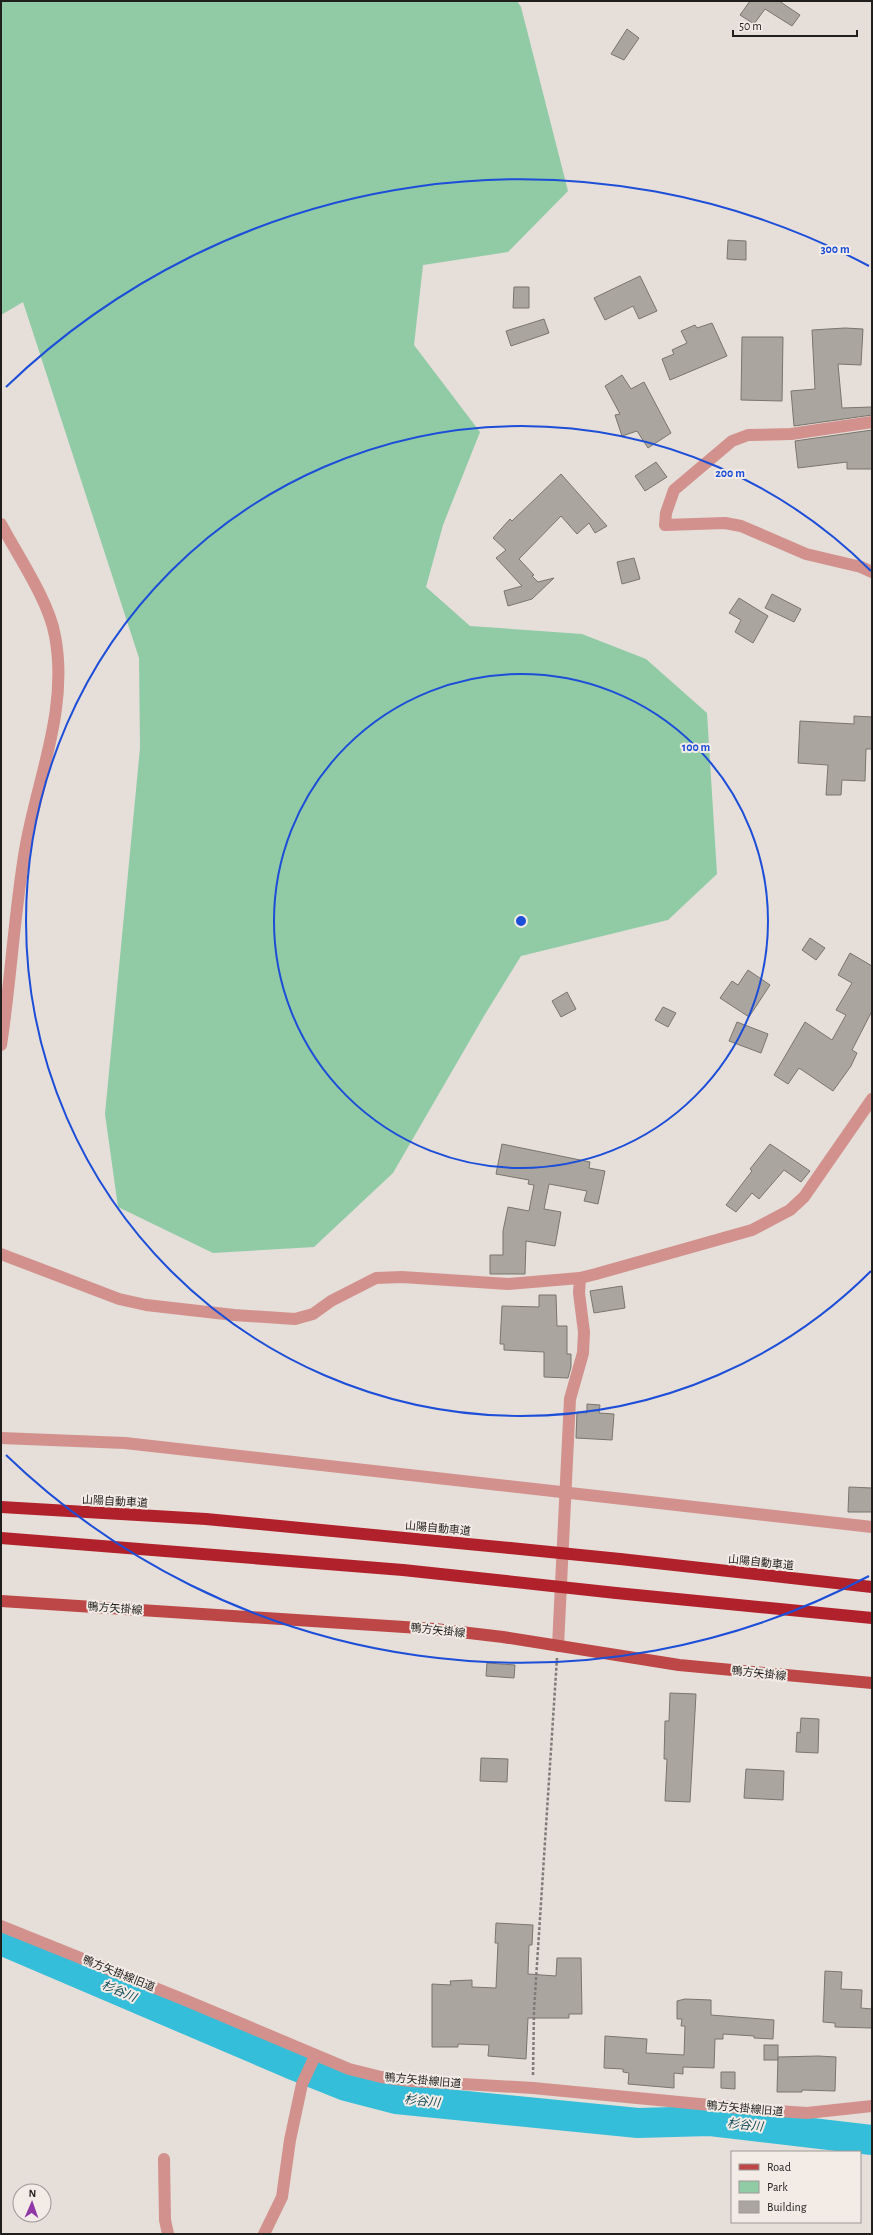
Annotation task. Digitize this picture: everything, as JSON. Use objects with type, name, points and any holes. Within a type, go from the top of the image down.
[{"type":"highway","name":"山陽自動車道","points":[[3,1507],[206,1519],[620,1559],[872,1587]]},
{"type":"highway","points":[[2,1538],[403,1570],[872,1618]]},
{"type":"main road","name":"鴨方矢掛線","points":[[1,1601],[375,1624],[503,1637],[679,1665],[872,1683]]},
{"type":"street","points":[[872,422],[791,434],[748,435],[732,441],[674,490],[666,513],[665,525],[725,523],[741,526],[806,554],[861,567],[872,572]]},
{"type":"street","points":[[1,524],[48,612],[55,635],[59,696],[54,729],[24,855],[15,912],[7,1008],[1,1045]]},
{"type":"street","points":[[1,1254],[119,1299],[146,1305],[227,1314],[295,1319],[313,1314],[331,1301],[376,1278],[402,1277],[508,1284],[580,1278],[752,1230],[790,1210],[804,1198],[872,1099]]},
{"type":"street","points":[[558,1646],[564,1492],[570,1399],[583,1346],[584,1332],[579,1293],[580,1278]]},
{"type":"street","points":[[1,1438],[125,1443],[872,1527]]},
{"type":"street","name":"鴨方矢掛線旧道","points":[[1,1926],[185,2000],[313,2059],[350,2070],[410,2082],[533,2088],[800,2112],[872,2106]]},
{"type":"street","points":[[264,2234],[282,2197],[290,2140],[302,2084],[313,2059]]},
{"type":"street","points":[[164,2159],[165,2220],[168,2234]]},
{"type":"path","points":[[533,2088],[534,2010],[558,1646]]},
{"type":"green space","points":[[1,1],[517,1],[521,7],[568,191],[508,252],[423,265],[414,345],[480,432],[443,525],[426,587],[470,626],[582,634],[646,659],[707,713],[717,874],[668,920],[521,956],[484,1016],[393,1173],[314,1247],[213,1253],[118,1207],[105,1114],[140,748],[139,658],[23,302],[1,315]]},
{"type":"building","points":[[750,1],[779,1],[800,15],[792,26],[765,9],[754,24],[740,15]]},
{"type":"building","points":[[627,29],[639,38],[624,60],[611,54]]},
{"type":"building","points":[[728,240],[746,241],[746,260],[727,259]]},
{"type":"building","points":[[640,276],[657,311],[639,319],[633,306],[605,320],[594,298]]},
{"type":"building","points":[[514,287],[529,287],[529,308],[513,308]]},
{"type":"building","points":[[544,319],[549,333],[511,346],[506,331]]},
{"type":"building","points":[[712,323],[727,356],[670,380],[662,359],[674,354],[672,350],[687,343],[681,331],[695,325],[697,328]]},
{"type":"building","points":[[845,328],[863,329],[861,365],[838,364],[842,408],[872,407],[872,415],[794,426],[791,391],[815,389],[812,330]]},
{"type":"building","points":[[742,337],[783,337],[782,401],[741,400]]},
{"type":"building","points":[[622,375],[631,389],[644,382],[671,433],[648,448],[637,431],[622,436],[615,415],[620,414],[605,386]]},
{"type":"building","points":[[872,430],[872,469],[847,469],[847,462],[798,468],[795,441]]},
{"type":"building","points":[[656,462],[667,477],[645,491],[635,476]]},
{"type":"building","points":[[561,474],[607,526],[595,533],[589,523],[577,534],[561,516],[519,559],[534,575],[532,576],[538,582],[554,578],[532,599],[508,606],[504,591],[522,586],[496,558],[506,550],[493,538],[510,519],[512,521]]},
{"type":"building","points":[[634,558],[640,579],[622,584],[617,562]]},
{"type":"building","points":[[772,594],[801,609],[794,622],[765,608]]},
{"type":"building","points":[[739,598],[768,616],[753,643],[735,632],[741,620],[729,613]]},
{"type":"building","points":[[854,716],[872,717],[872,749],[866,749],[865,781],[842,780],[841,795],[826,795],[828,765],[798,763],[800,721],[854,724]]},
{"type":"building","points":[[810,938],[825,948],[816,960],[802,950]]},
{"type":"building","points":[[850,953],[872,966],[872,1011],[852,1050],[857,1053],[851,1066],[833,1091],[799,1068],[788,1084],[774,1075],[805,1022],[832,1040],[846,1015],[836,1010],[852,983],[838,975]]},
{"type":"building","points":[[748,970],[770,985],[749,1017],[720,998],[732,981],[738,985]]},
{"type":"building","points":[[567,992],[576,1009],[561,1017],[552,1001]]},
{"type":"building","points":[[663,1007],[676,1013],[668,1027],[655,1020]]},
{"type":"building","points":[[737,1022],[768,1034],[761,1053],[729,1041]]},
{"type":"building","points":[[502,1144],[590,1162],[589,1168],[605,1171],[598,1204],[584,1201],[587,1191],[549,1184],[544,1209],[561,1212],[555,1246],[526,1241],[525,1274],[490,1274],[490,1255],[503,1255],[503,1231],[508,1207],[529,1211],[534,1185],[528,1184],[529,1180],[496,1174]]},
{"type":"building","points":[[770,1144],[810,1171],[801,1182],[784,1170],[759,1199],[752,1193],[736,1212],[726,1205],[752,1171],[750,1169]]},
{"type":"building","points":[[622,1286],[625,1308],[594,1313],[590,1291]]},
{"type":"building","points":[[539,1295],[556,1295],[557,1326],[567,1326],[567,1354],[571,1354],[571,1367],[568,1378],[544,1377],[544,1352],[504,1350],[504,1344],[500,1344],[502,1306],[539,1307]]},
{"type":"building","points":[[587,1404],[600,1405],[599,1413],[614,1414],[612,1440],[576,1438],[577,1412],[587,1413]]},
{"type":"building","points":[[849,1487],[872,1488],[872,1512],[848,1512]]},
{"type":"building","points":[[487,1663],[515,1665],[514,1678],[486,1676]]},
{"type":"building","points":[[670,1693],[696,1694],[690,1802],[665,1801],[667,1759],[664,1759],[665,1721],[669,1721]]},
{"type":"building","points":[[801,1718],[819,1719],[818,1753],[796,1752],[797,1732],[800,1733]]},
{"type":"building","points":[[481,1758],[508,1759],[507,1782],[480,1781]]},
{"type":"building","points":[[746,1769],[784,1771],[783,1800],[744,1798]]},
{"type":"building","points":[[496,1923],[533,1925],[532,1945],[529,1945],[528,1974],[556,1976],[557,1958],[581,1958],[582,2014],[569,2014],[569,2018],[528,2018],[526,2059],[488,2056],[489,2045],[458,2044],[458,2047],[432,2047],[432,1984],[451,1985],[450,1981],[472,1980],[472,1987],[496,1988],[498,1943],[495,1943]]},
{"type":"building","points":[[825,1971],[842,1972],[841,1989],[862,1990],[861,2008],[872,2009],[872,2028],[835,2027],[835,2023],[823,2022]]},
{"type":"building","points":[[685,1999],[711,2000],[711,2015],[774,2020],[773,2039],[723,2034],[723,2039],[715,2039],[714,2068],[683,2067],[683,2074],[674,2073],[674,2088],[628,2084],[629,2073],[623,2072],[623,2069],[604,2068],[605,2036],[647,2039],[646,2053],[684,2055],[685,2026],[681,2026],[682,2019],[677,2019],[677,2001]]},
{"type":"building","points":[[764,2045],[778,2045],[778,2060],[764,2060]]},
{"type":"building","points":[[778,2057],[836,2057],[835,2091],[802,2090],[802,2092],[777,2092]]},
{"type":"building","points":[[721,2072],[735,2072],[735,2089],[721,2088]]},
{"type":"waterway","name":"杉谷川","points":[[1,1940],[291,2064],[346,2086],[396,2099],[638,2123],[710,2121],[872,2140]]}]
